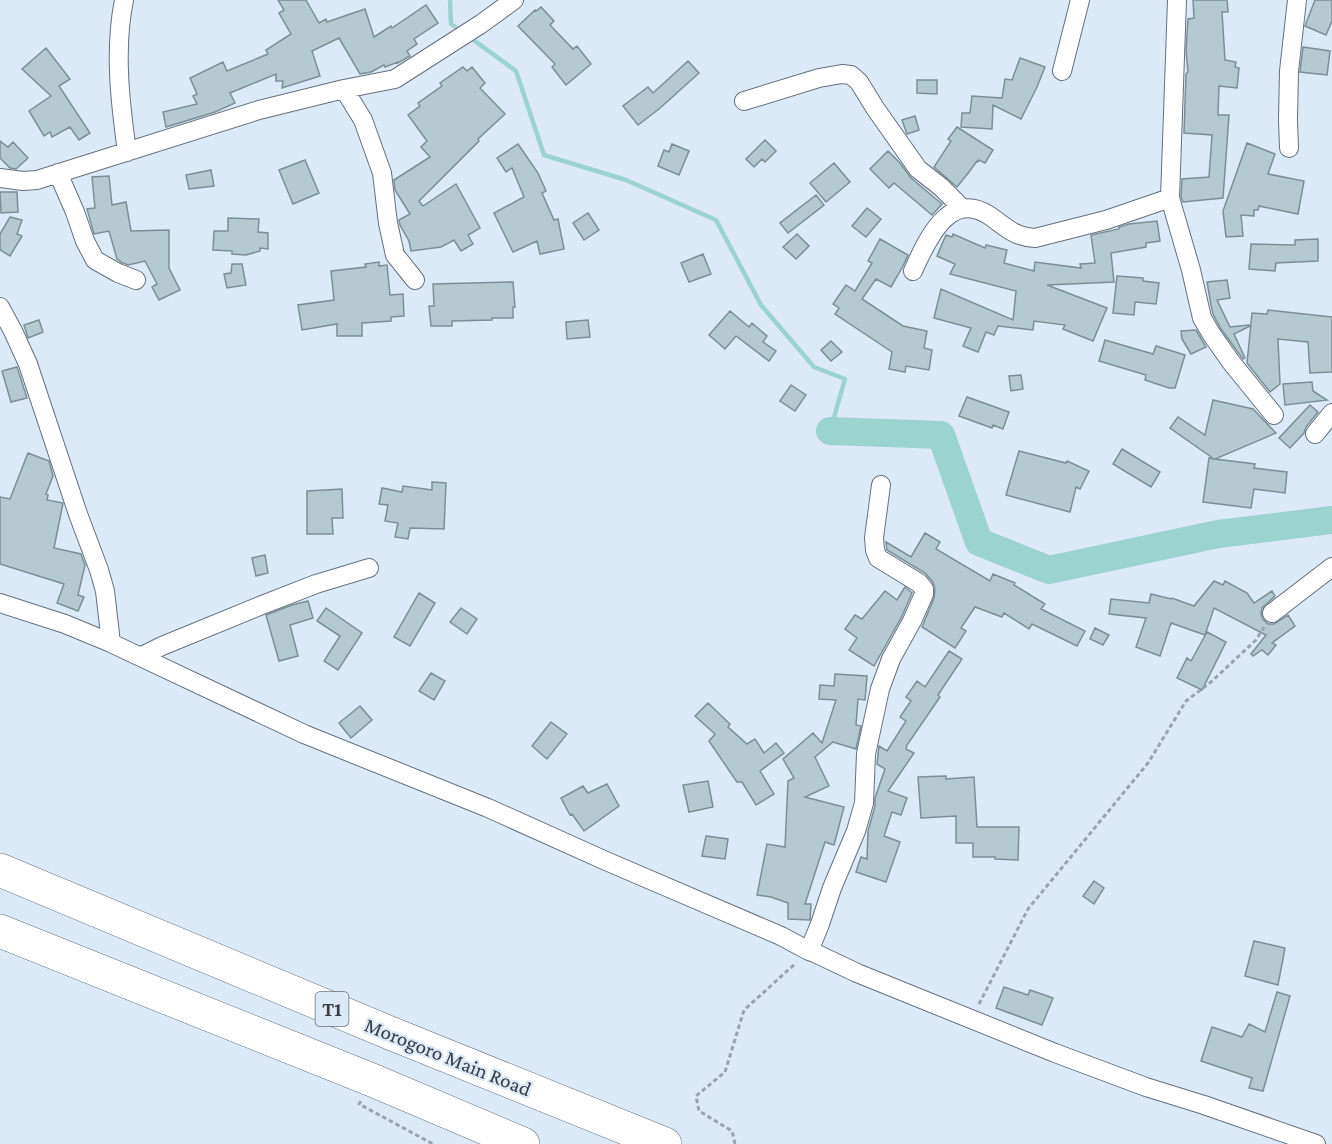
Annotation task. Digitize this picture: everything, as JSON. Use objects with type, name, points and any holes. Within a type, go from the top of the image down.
[{"type":"highway","name":"Morogoro Main Road","points":[[0,870],[390,1033],[665,1144]]},
{"type":"highway","name":"T1","points":[[0,931],[372,1080],[523,1144]]},
{"type":"street","points":[[124,0],[120,20],[119,94],[127,152]]},
{"type":"street","points":[[0,178],[37,180],[259,110],[395,79],[514,0]]},
{"type":"street","points":[[1062,70],[1080,0]]},
{"type":"street","points":[[1177,0],[1170,198],[1202,318],[1231,362],[1274,415]]},
{"type":"street","points":[[1289,148],[1289,71],[1297,0]]},
{"type":"street","points":[[744,100],[819,78],[842,74],[851,75],[859,82],[918,169],[962,208]]},
{"type":"street","points":[[344,89],[363,120],[382,173],[388,223],[395,255],[415,280]]},
{"type":"street","points":[[58,173],[94,260],[136,280]]},
{"type":"street","points":[[913,271],[925,244],[937,226],[951,213],[962,208],[988,214],[1010,231],[1023,237],[1035,238],[1106,220],[1170,198]]},
{"type":"street","points":[[0,307],[28,364],[99,570],[105,591],[111,643]]},
{"type":"street","points":[[1315,434],[1332,413]]},
{"type":"street","points":[[809,951],[856,831],[864,804],[866,754],[880,689],[891,659],[924,594],[920,583],[878,558],[874,538],[881,485]]},
{"type":"street","points":[[1272,613],[1332,567]]},
{"type":"street","points":[[142,657],[162,646],[262,605],[316,584],[369,568]]},
{"type":"street","points":[[0,603],[65,624],[111,643],[304,734],[488,808],[616,866],[781,936],[857,973],[1116,1076],[1316,1144]]},
{"type":"path","points":[[972,1019],[1028,909],[1148,763],[1186,701],[1212,682],[1256,640],[1272,613]]},
{"type":"path","points":[[735,1144],[732,1131],[699,1111],[696,1096],[725,1072],[744,1010],[809,951]]},
{"type":"path","points":[[372,1080],[360,1104],[433,1144]]},
{"type":"building","points":[[278,0],[306,0],[319,23],[365,9],[374,37],[426,5],[438,23],[414,39],[417,44],[407,51],[410,56],[398,63],[385,67],[384,65],[371,72],[360,74],[339,38],[312,51],[320,76],[282,88],[283,81],[276,81],[276,74],[230,93],[235,103],[215,112],[166,127],[163,112],[197,104],[193,96],[197,94],[190,78],[223,62],[227,71],[268,54],[266,50],[291,34],[279,13],[284,10]]},
{"type":"building","points":[[1193,0],[1227,0],[1228,12],[1222,12],[1225,60],[1236,62],[1235,67],[1239,68],[1237,88],[1219,86],[1218,115],[1229,115],[1223,198],[1183,202],[1182,179],[1209,177],[1212,135],[1184,133],[1186,74],[1188,72],[1186,50],[1188,19],[1194,18]]},
{"type":"building","points":[[1315,0],[1332,0],[1332,21],[1326,35],[1305,26]]},
{"type":"building","points":[[541,7],[554,21],[550,25],[573,49],[577,46],[591,64],[566,85],[552,67],[555,64],[518,26]]},
{"type":"building","points":[[1303,47],[1330,51],[1327,75],[1300,72]]},
{"type":"building","points":[[46,48],[70,79],[59,86],[90,133],[79,140],[70,127],[52,137],[50,132],[44,136],[29,111],[51,96],[22,69]]},
{"type":"building","points":[[1020,58],[1045,67],[1021,119],[993,105],[992,129],[961,127],[962,113],[970,113],[972,96],[1002,98],[1005,79],[1012,80]]},
{"type":"building","points":[[688,61],[699,73],[638,125],[623,106],[648,87],[653,93]]},
{"type":"building","points":[[463,67],[467,71],[472,67],[485,83],[480,88],[505,114],[419,201],[423,206],[456,184],[480,228],[468,235],[473,244],[461,251],[454,240],[441,247],[411,251],[399,220],[410,214],[395,190],[394,180],[430,157],[421,147],[427,141],[408,115],[420,106],[418,103],[442,86],[440,83]]},
{"type":"building","points":[[917,80],[937,80],[937,94],[917,93]]},
{"type":"building","points":[[915,116],[919,130],[907,134],[902,120]]},
{"type":"building","points":[[957,127],[993,150],[985,163],[977,161],[957,187],[934,167],[951,141],[948,139]]},
{"type":"building","points":[[765,140],[776,151],[765,162],[762,159],[754,167],[746,159]]},
{"type":"building","points":[[0,141],[8,147],[13,142],[28,158],[16,169],[10,168],[0,158]]},
{"type":"building","points":[[1247,143],[1275,154],[1268,174],[1304,181],[1298,214],[1259,206],[1258,210],[1254,210],[1254,216],[1241,215],[1243,236],[1226,237],[1223,211]]},
{"type":"building","points":[[518,144],[538,173],[546,191],[542,193],[554,220],[558,219],[564,249],[540,254],[537,241],[513,252],[494,213],[524,197],[512,168],[506,172],[497,158]]},
{"type":"building","points":[[672,144],[689,151],[679,175],[658,166],[664,150],[669,152]]},
{"type":"building","points":[[888,151],[911,178],[942,204],[932,215],[894,183],[889,188],[870,169]]},
{"type":"building","points":[[305,160],[319,193],[293,204],[279,170]]},
{"type":"building","points":[[834,163],[850,182],[826,202],[810,183]]},
{"type":"building","points":[[211,170],[214,186],[189,189],[186,175]]},
{"type":"building","points":[[109,176],[112,205],[126,202],[131,231],[169,230],[169,268],[180,290],[159,300],[152,287],[157,284],[145,261],[128,265],[123,263],[117,259],[109,231],[94,234],[87,209],[95,208],[92,177]]},
{"type":"building","points":[[0,192],[17,192],[18,212],[1,213]]},
{"type":"building","points":[[816,195],[824,205],[788,233],[780,223]]},
{"type":"building","points":[[867,208],[881,219],[866,237],[852,226]]},
{"type":"building","points":[[588,213],[599,230],[584,240],[573,223]]},
{"type":"building","points":[[10,217],[22,220],[17,234],[22,236],[10,256],[0,250],[0,234]]},
{"type":"building","points":[[228,218],[259,219],[258,232],[268,233],[268,249],[260,248],[260,251],[246,255],[232,254],[232,251],[213,250],[214,231],[228,231]]},
{"type":"building","points":[[1157,221],[1160,241],[1146,243],[1146,247],[1111,253],[1114,282],[1047,285],[1107,308],[1093,341],[1063,329],[1065,325],[1034,321],[1033,330],[998,326],[994,335],[986,332],[978,352],[963,346],[971,328],[934,318],[941,289],[1013,320],[1016,291],[950,274],[955,264],[937,256],[946,235],[952,237],[953,234],[985,248],[986,245],[1007,250],[1004,263],[1034,271],[1035,262],[1081,268],[1080,264],[1095,263],[1091,235],[1119,229],[1129,224]]},
{"type":"building","points":[[797,234],[809,246],[796,259],[783,247]]},
{"type":"building","points":[[880,239],[908,255],[891,287],[876,279],[862,299],[903,326],[927,331],[924,348],[932,350],[929,370],[906,366],[905,372],[889,369],[892,352],[835,314],[839,308],[833,304],[846,285],[855,291],[872,263],[868,261]]},
{"type":"building","points":[[1318,239],[1318,261],[1276,263],[1275,271],[1249,269],[1251,244],[1295,245],[1295,240]]},
{"type":"building","points":[[703,254],[711,274],[689,282],[681,263]]},
{"type":"building","points":[[379,262],[379,266],[387,265],[390,295],[403,294],[404,316],[391,317],[391,321],[362,323],[362,336],[337,336],[337,324],[302,330],[298,305],[334,300],[331,271],[366,267],[365,264]]},
{"type":"building","points":[[232,264],[242,264],[246,285],[227,288],[224,274],[231,273]]},
{"type":"building","points":[[1117,276],[1143,278],[1143,281],[1159,283],[1156,304],[1135,302],[1134,315],[1113,313]]},
{"type":"building","points":[[1227,280],[1230,298],[1217,300],[1230,327],[1250,326],[1234,334],[1245,358],[1243,359],[1221,329],[1211,305],[1207,282]]},
{"type":"building","points":[[513,282],[515,307],[513,307],[513,318],[452,321],[452,326],[431,326],[429,306],[434,306],[433,284]]},
{"type":"building","points":[[1268,310],[1332,317],[1332,372],[1310,373],[1308,342],[1278,339],[1280,384],[1270,392],[1247,363],[1252,313],[1267,314]]},
{"type":"building","points":[[730,311],[749,327],[752,323],[767,336],[763,342],[776,351],[769,361],[736,336],[725,349],[709,335]]},
{"type":"building","points":[[39,320],[43,332],[28,338],[24,325]]},
{"type":"building","points":[[588,320],[590,337],[567,339],[566,322]]},
{"type":"building","points":[[1196,330],[1206,347],[1191,354],[1182,339],[1181,331]]},
{"type":"building","points":[[1105,340],[1153,354],[1156,346],[1185,355],[1175,388],[1145,380],[1146,375],[1099,361]]},
{"type":"building","points":[[831,341],[842,352],[831,361],[821,350]]},
{"type":"building","points":[[17,367],[27,398],[11,402],[2,371]]},
{"type":"building","points":[[1021,375],[1023,389],[1011,391],[1009,376]]},
{"type":"building","points":[[1312,382],[1313,391],[1327,400],[1285,405],[1283,384]]},
{"type":"building","points":[[791,385],[806,395],[795,411],[780,401]]},
{"type":"building","points":[[967,397],[1009,412],[1003,429],[993,425],[992,428],[959,416]]},
{"type":"building","points":[[1213,400],[1253,409],[1276,433],[1215,459],[1255,464],[1254,468],[1287,472],[1285,493],[1254,489],[1251,508],[1203,502],[1209,458],[1214,459],[1170,428],[1178,417],[1205,435]]},
{"type":"building","points":[[1310,405],[1318,412],[1304,433],[1290,448],[1279,438]]},
{"type":"building","points":[[1122,449],[1160,472],[1151,487],[1113,464]]},
{"type":"building","points":[[1019,451],[1066,463],[1067,461],[1089,471],[1080,489],[1076,487],[1070,512],[1006,495]]},
{"type":"building","points":[[28,453],[49,461],[53,476],[46,494],[48,495],[47,500],[63,503],[54,548],[81,554],[85,565],[78,595],[84,597],[78,611],[57,603],[64,584],[0,564],[0,497],[10,499]]},
{"type":"building","points":[[432,482],[446,483],[444,529],[410,528],[408,539],[395,537],[398,523],[385,521],[388,505],[379,504],[382,488],[402,492],[403,486],[432,490]]},
{"type":"building","points":[[342,489],[343,518],[332,518],[333,534],[307,534],[307,491]]},
{"type":"building","points":[[925,533],[940,542],[936,549],[990,581],[993,574],[1015,583],[1014,585],[1045,604],[1041,609],[1085,631],[1077,646],[1032,624],[1029,629],[1004,613],[1002,617],[975,607],[961,628],[966,631],[955,648],[922,627],[934,598],[933,582],[925,573],[887,550],[886,542],[911,557]]},
{"type":"building","points":[[265,555],[268,573],[256,576],[252,558]]},
{"type":"building","points":[[1214,581],[1223,585],[1225,581],[1247,593],[1254,603],[1272,591],[1275,596],[1262,608],[1263,619],[1268,624],[1274,624],[1288,615],[1295,626],[1272,643],[1276,645],[1268,655],[1262,650],[1253,656],[1251,654],[1266,635],[1214,608],[1205,635],[1171,623],[1160,656],[1136,647],[1146,618],[1109,614],[1111,599],[1149,603],[1151,594],[1194,606]]},
{"type":"building","points":[[905,587],[912,593],[874,666],[849,650],[857,638],[845,629],[855,615],[862,619],[885,591],[897,600]]},
{"type":"building","points":[[419,593],[435,603],[410,646],[394,637]]},
{"type":"building","points":[[308,601],[313,618],[290,625],[298,656],[279,661],[266,615]]},
{"type":"building","points":[[326,608],[362,633],[338,670],[324,661],[340,636],[317,621]]},
{"type":"building","points":[[461,608],[477,619],[467,634],[450,622]]},
{"type":"building","points":[[1095,628],[1109,635],[1103,645],[1090,639]]},
{"type":"building","points":[[1207,632],[1226,642],[1202,690],[1177,678],[1187,658],[1191,661]]},
{"type":"building","points":[[949,651],[962,659],[938,695],[940,697],[907,745],[906,749],[914,753],[888,791],[907,798],[901,815],[892,812],[884,836],[900,842],[886,882],[856,872],[861,857],[867,859],[868,831],[875,798],[885,769],[877,764],[879,746],[887,751],[906,721],[900,717],[911,701],[906,697],[917,681],[925,687]]},
{"type":"building","points":[[431,673],[445,681],[434,700],[419,691]]},
{"type":"building","points":[[835,674],[867,676],[865,700],[858,699],[856,725],[861,726],[856,749],[833,742],[815,757],[829,786],[805,797],[844,807],[834,845],[825,842],[805,904],[811,904],[810,920],[788,919],[788,903],[757,895],[767,844],[785,847],[788,781],[794,778],[783,759],[813,733],[822,743],[836,700],[819,699],[820,685],[834,686]]},
{"type":"building","points":[[708,703],[730,724],[728,727],[747,744],[755,739],[764,753],[776,743],[784,753],[760,771],[774,794],[756,805],[742,782],[737,782],[709,741],[715,734],[695,716]]},
{"type":"building","points":[[360,706],[372,720],[351,738],[339,723]]},
{"type":"building","points":[[551,722],[567,734],[547,759],[532,746]]},
{"type":"building","points":[[946,776],[946,779],[974,777],[977,827],[1019,827],[1018,860],[973,857],[973,843],[956,843],[956,816],[921,818],[918,777]]},
{"type":"building","points":[[708,781],[713,807],[689,812],[683,785]]},
{"type":"building","points":[[607,784],[619,806],[584,831],[572,814],[570,815],[561,798],[583,786],[588,793]]},
{"type":"building","points":[[706,836],[728,839],[725,859],[702,856]]},
{"type":"building","points":[[1094,881],[1104,888],[1094,904],[1083,896]]},
{"type":"building","points":[[1254,941],[1285,948],[1278,985],[1245,976]]},
{"type":"building","points":[[1004,987],[1028,995],[1030,990],[1053,998],[1042,1025],[996,1008]]},
{"type":"building","points":[[1277,992],[1290,996],[1263,1091],[1249,1088],[1252,1078],[1201,1061],[1212,1027],[1242,1037],[1249,1024],[1265,1032]]},
{"type":"waterway","points":[[450,0],[451,24],[461,31]]},
{"type":"waterway","points":[[468,36],[516,71],[544,155],[626,180],[716,220],[761,305],[814,367],[845,379],[830,431]]},
{"type":"waterway","points":[[830,431],[941,435],[979,542],[1049,570],[1218,534],[1332,520]]}]
